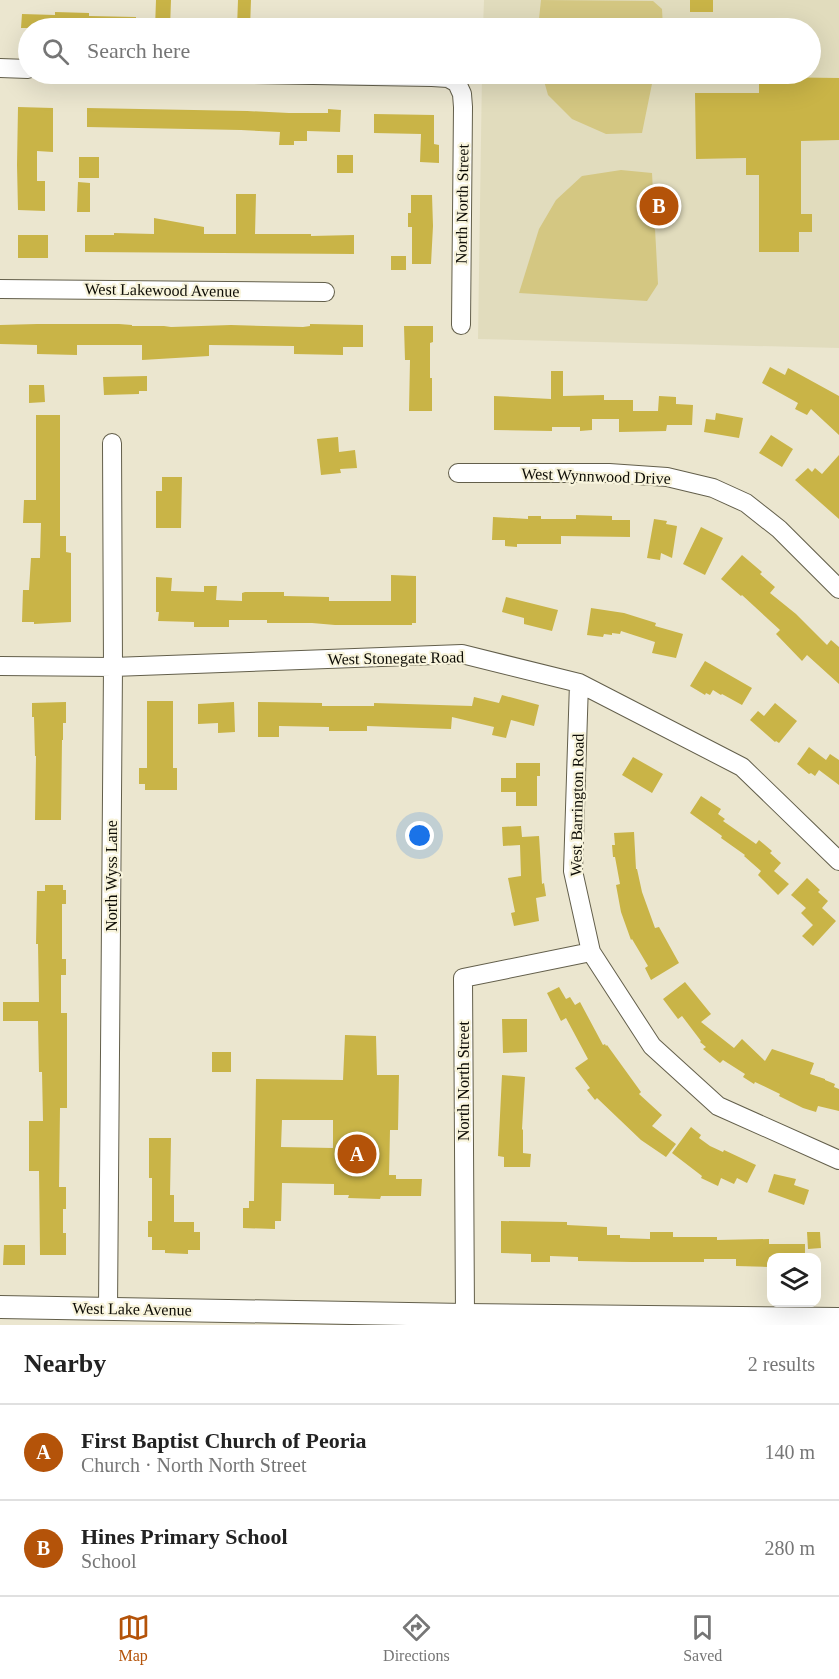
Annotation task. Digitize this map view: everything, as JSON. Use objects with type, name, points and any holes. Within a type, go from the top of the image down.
[{"type":"street","points":[[0,68],[18,69]]},
{"type":"street","name":"North North Street","points":[[458,84],[463,107],[461,325]]},
{"type":"street","name":"West Lakewood Avenue","points":[[0,289],[325,292]]},
{"type":"street","name":"North Wyss Lane","points":[[108,1309],[112,443]]},
{"type":"street","name":"West Wynnwood Drive","points":[[458,474],[644,475],[667,477],[712,488],[746,503],[779,529],[839,589]]},
{"type":"street","name":"West Stonegate Road","points":[[0,666],[112,667],[462,654],[579,683],[742,767],[839,861]]},
{"type":"street","name":"West Barrington Road","points":[[579,683],[573,871],[591,952],[652,1046],[718,1106],[839,1160]]},
{"type":"street","name":"North North Street","points":[[467,1319],[463,978],[591,952]]},
{"type":"street","name":"West Lake Avenue","points":[[0,1307],[467,1319],[839,1319]]},
{"type":"shaded area","points":[[484,0],[839,0],[839,348],[478,339],[482,84],[821,84],[821,18],[483,18]]},
{"type":"shaded area","points":[[541,0],[653,1],[662,9],[662,18],[539,18]]},
{"type":"shaded area","points":[[545,84],[652,84],[642,133],[606,134],[572,119],[548,95]]},
{"type":"shaded area","points":[[621,170],[652,173],[658,284],[647,301],[519,293],[539,229],[556,200],[582,176]]},
{"type":"building","points":[[156,0],[171,0],[170,18],[155,18]]},
{"type":"building","points":[[238,0],[251,0],[250,18],[237,18]]},
{"type":"building","points":[[690,0],[713,0],[713,12],[690,12]]},
{"type":"building","points":[[55,12],[89,13],[89,16],[136,18],[22,18],[22,14],[55,15]]},
{"type":"building","points":[[821,78],[839,78],[839,140],[801,141],[801,214],[812,214],[812,232],[799,232],[799,252],[759,252],[759,175],[746,175],[746,158],[696,159],[695,93],[759,93],[759,84],[821,84]]},
{"type":"building","points":[[18,107],[53,108],[53,152],[37,151],[37,181],[45,181],[45,211],[18,210]]},
{"type":"building","points":[[87,108],[289,113],[328,113],[328,109],[341,110],[340,132],[307,131],[307,141],[294,141],[294,145],[279,145],[280,132],[87,127]]},
{"type":"building","points":[[374,114],[434,115],[434,144],[439,145],[439,163],[420,162],[421,134],[374,133]]},
{"type":"building","points":[[337,155],[353,155],[353,173],[337,173]]},
{"type":"building","points":[[79,157],[99,157],[99,178],[79,178]]},
{"type":"building","points":[[78,182],[90,183],[90,212],[77,212]]},
{"type":"building","points":[[236,194],[256,194],[255,234],[354,235],[354,254],[85,252],[85,235],[154,234],[154,218],[204,227],[204,234],[236,234]]},
{"type":"building","points":[[411,195],[432,195],[431,264],[412,264],[412,227],[408,227]]},
{"type":"building","points":[[18,235],[48,235],[48,258],[18,258]]},
{"type":"building","points":[[391,256],[406,256],[406,270],[391,270]]},
{"type":"building","points":[[119,324],[171,327],[363,325],[363,347],[343,347],[343,355],[294,354],[294,346],[209,345],[209,356],[142,360],[142,345],[77,345],[77,355],[37,354],[37,345],[0,344],[0,325]]},
{"type":"building","points":[[404,326],[433,326],[433,342],[430,343],[432,411],[409,411],[410,360],[405,360]]},
{"type":"building","points":[[770,367],[785,375],[788,368],[839,396],[839,435],[811,409],[807,415],[795,409],[798,403],[762,383]]},
{"type":"building","points":[[551,371],[563,371],[563,396],[604,395],[604,400],[633,400],[633,411],[658,411],[659,396],[676,397],[676,404],[693,405],[692,425],[667,425],[666,431],[619,432],[619,419],[592,419],[592,430],[580,431],[580,427],[552,427],[552,431],[494,430],[494,396],[551,399]]},
{"type":"building","points":[[147,376],[147,391],[139,391],[139,394],[104,395],[103,377]]},
{"type":"building","points":[[29,385],[44,385],[45,402],[29,403]]},
{"type":"building","points":[[716,413],[743,418],[739,438],[704,432],[706,419],[715,420]]},
{"type":"building","points":[[36,415],[60,415],[60,536],[66,536],[66,552],[71,553],[71,622],[34,624],[34,622],[22,622],[23,590],[29,590],[31,558],[40,558],[41,523],[23,523],[24,500],[36,500]]},
{"type":"building","points":[[771,435],[793,449],[782,467],[759,453]]},
{"type":"building","points":[[338,437],[339,452],[355,450],[357,468],[340,469],[341,473],[321,475],[317,439]]},
{"type":"building","points":[[839,455],[839,519],[795,480],[808,468],[812,472],[815,468],[822,474]]},
{"type":"building","points":[[162,477],[182,477],[181,528],[156,528],[156,491],[162,491]]},
{"type":"building","points":[[576,515],[612,516],[612,520],[630,520],[630,537],[561,536],[561,544],[517,544],[517,547],[505,546],[505,540],[492,540],[493,517],[528,519],[528,516],[541,516],[541,519],[576,519]]},
{"type":"building","points":[[654,519],[667,521],[666,524],[677,526],[672,558],[661,553],[660,560],[647,558]]},
{"type":"building","points":[[701,527],[723,538],[705,575],[683,564]]},
{"type":"building","points":[[742,555],[775,587],[770,593],[796,614],[827,645],[831,640],[839,647],[839,684],[807,655],[802,661],[776,634],[780,630],[721,579]]},
{"type":"building","points":[[391,575],[416,576],[416,623],[412,625],[335,625],[229,620],[229,627],[194,627],[194,622],[158,621],[159,612],[156,612],[156,577],[172,578],[171,591],[204,592],[204,586],[217,586],[216,600],[242,601],[242,593],[245,592],[284,592],[284,596],[329,597],[329,601],[391,601]]},
{"type":"building","points":[[506,597],[558,610],[552,631],[524,624],[524,618],[502,612]]},
{"type":"building","points":[[591,608],[624,613],[656,623],[655,626],[683,634],[676,658],[652,653],[655,642],[621,631],[620,634],[604,634],[603,637],[587,635]]},
{"type":"building","points":[[705,661],[752,688],[742,705],[713,690],[710,695],[706,693],[705,695],[690,686]]},
{"type":"building","points":[[502,695],[539,705],[534,726],[511,720],[506,738],[492,735],[494,727],[452,717],[451,729],[367,726],[367,731],[329,731],[329,727],[279,726],[279,737],[258,737],[258,702],[322,703],[322,706],[374,706],[374,703],[472,706],[474,697],[499,703]]},
{"type":"building","points":[[147,701],[173,701],[173,768],[177,768],[177,790],[145,790],[145,784],[139,784],[139,768],[147,768]]},
{"type":"building","points":[[66,702],[66,723],[63,723],[62,740],[61,820],[35,820],[36,756],[32,703]]},
{"type":"building","points":[[234,702],[235,732],[218,733],[218,723],[198,724],[198,704]]},
{"type":"building","points":[[775,703],[797,721],[779,743],[750,720],[758,711],[764,716]]},
{"type":"building","points":[[809,747],[826,760],[830,754],[839,760],[839,785],[819,770],[815,776],[797,764]]},
{"type":"building","points":[[633,757],[663,774],[652,793],[622,775]]},
{"type":"building","points":[[516,763],[540,763],[540,776],[537,776],[537,806],[516,806],[516,792],[501,792],[501,778],[516,778]]},
{"type":"building","points":[[701,796],[721,809],[718,814],[725,819],[723,821],[756,844],[759,840],[772,851],[770,853],[781,863],[774,871],[789,884],[778,895],[758,875],[761,871],[745,855],[690,813]]},
{"type":"building","points":[[521,826],[522,837],[539,836],[542,884],[544,883],[546,896],[536,898],[539,921],[514,926],[511,913],[515,912],[508,878],[521,876],[520,845],[503,846],[502,827]]},
{"type":"building","points":[[634,832],[636,869],[642,892],[655,928],[659,927],[679,963],[651,980],[645,968],[648,966],[631,940],[621,912],[616,885],[620,884],[615,857],[613,857],[614,833]]},
{"type":"building","points":[[807,878],[828,901],[822,908],[836,921],[813,946],[802,936],[813,925],[801,913],[806,908],[791,895]]},
{"type":"building","points":[[45,885],[63,885],[63,890],[66,890],[66,904],[62,904],[62,959],[66,959],[66,975],[61,975],[61,1013],[67,1013],[67,1108],[60,1108],[59,1187],[66,1187],[63,1233],[66,1233],[66,1255],[40,1255],[39,1171],[29,1171],[29,1121],[43,1121],[38,1021],[3,1021],[3,1002],[39,1002],[38,944],[36,944],[37,891],[45,891]]},
{"type":"building","points":[[685,982],[711,1014],[701,1022],[734,1048],[742,1039],[765,1061],[772,1049],[814,1063],[810,1074],[835,1084],[834,1087],[839,1089],[839,1111],[818,1106],[816,1112],[803,1108],[779,1096],[780,1094],[755,1082],[754,1084],[743,1077],[745,1074],[723,1060],[720,1063],[703,1049],[706,1047],[682,1016],[678,1019],[663,999]]},
{"type":"building","points":[[559,987],[566,999],[570,997],[575,1005],[580,1002],[603,1045],[607,1045],[641,1092],[639,1094],[662,1115],[652,1126],[676,1144],[666,1157],[641,1140],[597,1098],[595,1100],[587,1090],[590,1088],[575,1068],[588,1059],[566,1018],[561,1021],[547,993]]},
{"type":"building","points":[[502,1019],[527,1019],[527,1052],[503,1053]]},
{"type":"building","points":[[345,1035],[376,1036],[377,1075],[399,1075],[398,1130],[390,1130],[389,1175],[396,1175],[396,1179],[422,1179],[421,1196],[381,1196],[380,1199],[348,1198],[349,1195],[334,1195],[334,1184],[282,1183],[281,1221],[275,1221],[275,1229],[243,1228],[243,1208],[249,1208],[249,1201],[254,1201],[256,1079],[343,1080]],"holes":[[[282,1120],[333,1120],[333,1148],[281,1147]]]},
{"type":"building","points":[[212,1052],[231,1052],[231,1072],[212,1072]]},
{"type":"building","points":[[502,1075],[525,1077],[523,1153],[531,1154],[530,1167],[504,1167],[504,1157],[498,1156]]},
{"type":"building","points":[[691,1127],[701,1135],[699,1138],[710,1146],[756,1165],[747,1183],[737,1178],[734,1184],[721,1178],[718,1186],[701,1178],[702,1176],[672,1153]]},
{"type":"building","points":[[149,1138],[171,1138],[170,1195],[174,1195],[174,1222],[194,1222],[194,1232],[200,1232],[200,1250],[188,1250],[188,1254],[152,1250],[152,1237],[148,1237],[148,1221],[152,1221]]},
{"type":"building","points":[[774,1174],[796,1179],[794,1185],[809,1190],[804,1205],[768,1192]]},
{"type":"building","points":[[501,1221],[567,1222],[567,1225],[607,1227],[607,1235],[620,1235],[620,1238],[650,1239],[650,1232],[673,1232],[673,1237],[717,1237],[717,1240],[769,1239],[769,1244],[805,1244],[805,1253],[767,1253],[767,1267],[736,1266],[736,1259],[704,1259],[704,1262],[632,1262],[578,1261],[578,1257],[550,1256],[550,1262],[531,1262],[531,1254],[501,1253]]},
{"type":"building","points":[[807,1232],[820,1232],[821,1248],[808,1249]]},
{"type":"building","points":[[4,1245],[25,1245],[25,1265],[3,1265]]},
{"type":"place","name":"Hines Primary School","points":[[659,206]]},
{"type":"place","name":"First Baptist Church of Peoria","points":[[357,1154]]}]
